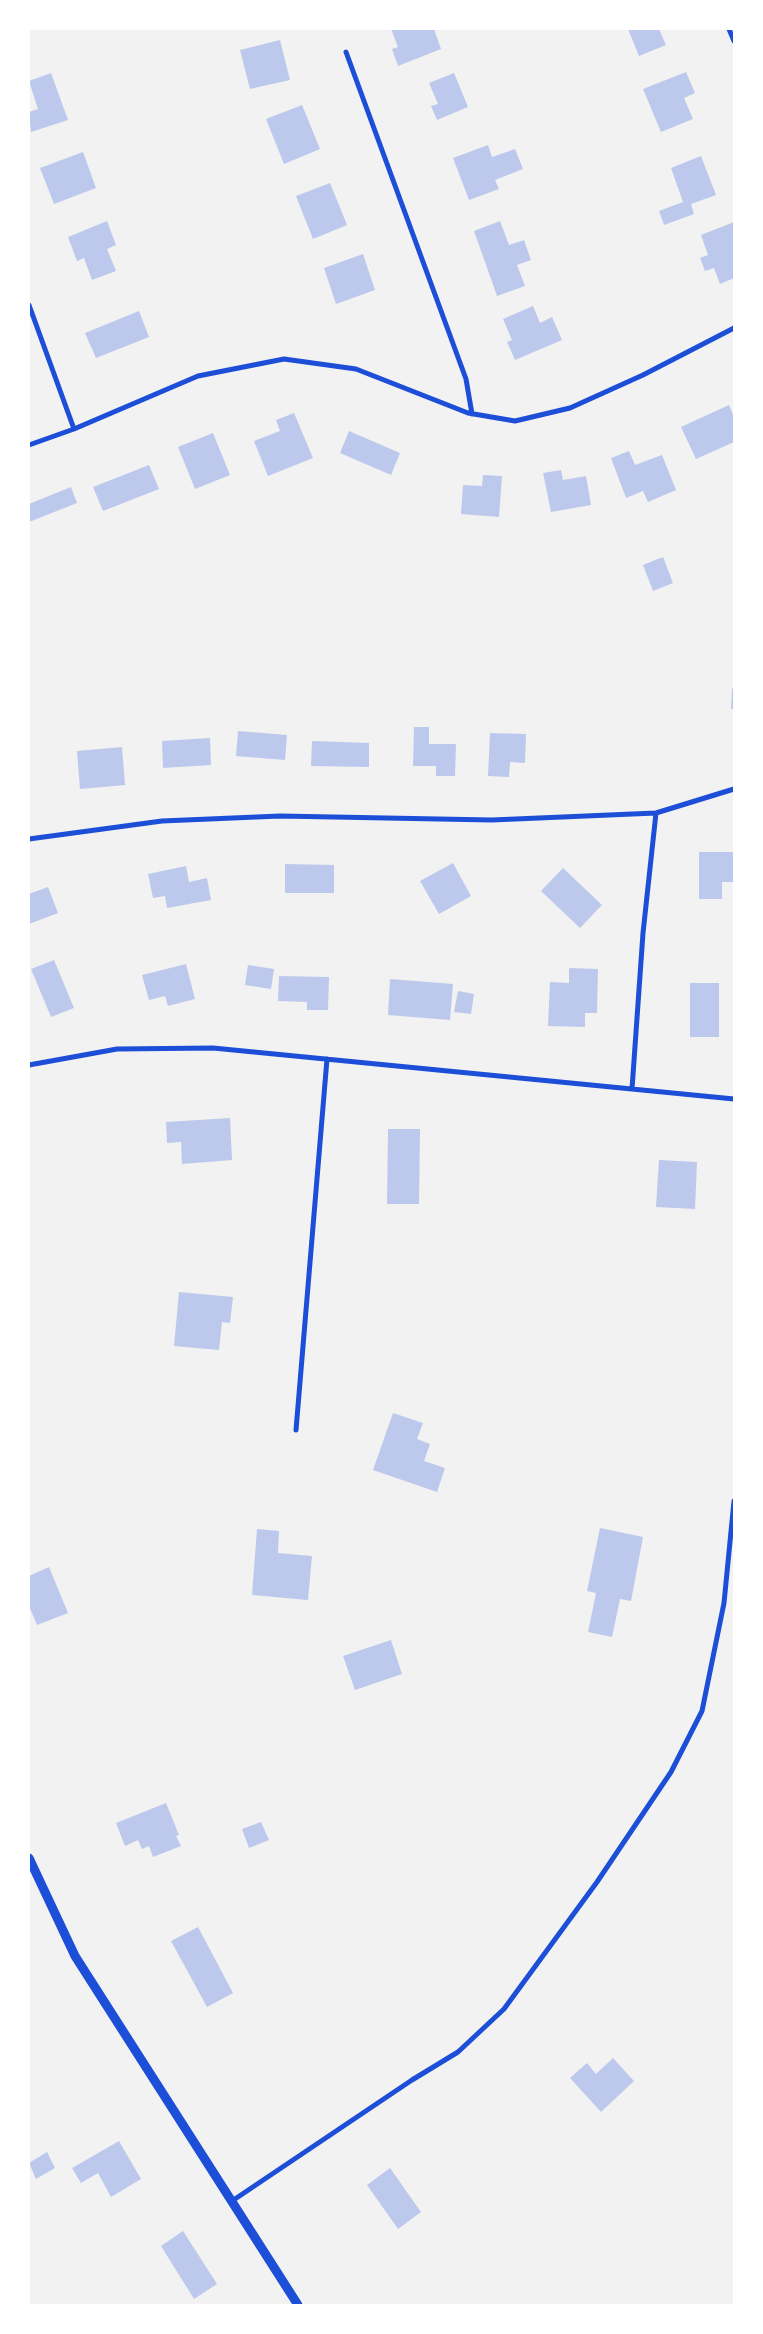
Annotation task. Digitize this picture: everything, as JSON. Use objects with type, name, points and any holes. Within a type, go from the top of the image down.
[{"type":"street","points":[[730,29],[734,41]]},
{"type":"street","points":[[346,52],[466,379],[472,414]]},
{"type":"street","points":[[29,305],[74,429]]},
{"type":"street","points":[[29,445],[74,429],[198,376],[284,359],[356,369],[472,414],[515,421],[570,408],[734,328]]},
{"type":"street","points":[[29,838],[162,820],[270,816],[492,820],[656,813],[734,789]]},
{"type":"street","points":[[632,1089],[643,933],[656,813]]},
{"type":"street","points":[[29,1065],[117,1050],[213,1048],[734,1100]]},
{"type":"street","points":[[296,1430],[327,1059]]},
{"type":"street","points":[[232,2201],[412,2080],[458,2052],[504,2009],[597,1882],[671,1772],[702,1711],[724,1603],[734,1501]]},
{"type":"street","points":[[29,1858],[75,1956],[298,2305]]},
{"type":"building","points":[[391,29],[434,29],[441,49],[398,66],[392,49],[398,47]]},
{"type":"building","points":[[628,29],[659,29],[666,45],[639,56]]},
{"type":"building","points":[[280,40],[290,80],[250,89],[240,50]]},
{"type":"building","points":[[686,72],[695,93],[684,98],[693,119],[661,132],[643,89]]},
{"type":"building","points":[[51,73],[68,120],[31,132],[29,112],[38,109],[29,81]]},
{"type":"building","points":[[454,73],[468,107],[437,120],[431,106],[438,104],[429,83]]},
{"type":"building","points":[[302,105],[320,149],[284,164],[266,119]]},
{"type":"building","points":[[488,145],[492,157],[515,149],[523,169],[495,180],[499,189],[469,200],[453,158]]},
{"type":"building","points":[[83,152],[96,188],[54,204],[40,168]]},
{"type":"building","points":[[701,156],[716,195],[691,204],[694,214],[664,225],[659,211],[683,202],[671,168]]},
{"type":"building","points":[[330,183],[347,225],[313,239],[296,196]]},
{"type":"building","points":[[107,221],[116,245],[107,249],[116,271],[92,280],[84,258],[77,261],[68,237]]},
{"type":"building","points":[[500,221],[509,245],[524,240],[531,260],[517,265],[525,286],[497,296],[474,231]]},
{"type":"building","points":[[734,222],[734,278],[720,284],[714,268],[705,271],[700,258],[708,255],[701,235]]},
{"type":"building","points":[[363,254],[375,290],[336,304],[324,268]]},
{"type":"building","points":[[533,306],[540,323],[552,317],[562,340],[515,360],[507,342],[512,340],[503,319]]},
{"type":"building","points":[[139,311],[149,337],[96,358],[85,333]]},
{"type":"building","points":[[729,405],[734,417],[734,442],[696,459],[681,427]]},
{"type":"building","points":[[294,413],[313,458],[268,476],[254,441],[280,431],[276,420]]},
{"type":"building","points":[[349,431],[400,453],[391,475],[340,453]]},
{"type":"building","points":[[213,433],[230,475],[195,489],[178,447]]},
{"type":"building","points":[[629,451],[635,465],[662,455],[676,490],[648,502],[643,491],[626,498],[611,458]]},
{"type":"building","points":[[149,465],[159,489],[103,511],[93,487]]},
{"type":"building","points":[[561,470],[563,480],[586,476],[591,505],[551,512],[543,473]]},
{"type":"building","points":[[483,475],[502,476],[499,517],[461,514],[463,485],[482,486]]},
{"type":"building","points":[[71,487],[77,503],[29,522],[29,504]]},
{"type":"building","points":[[663,557],[673,583],[653,591],[643,565]]},
{"type":"building","points":[[732,688],[734,689],[734,709],[731,709]]},
{"type":"building","points":[[414,727],[429,727],[429,744],[456,744],[455,776],[436,776],[436,766],[413,766]]},
{"type":"building","points":[[238,731],[287,735],[285,760],[236,756]]},
{"type":"building","points":[[490,733],[526,734],[525,763],[510,762],[509,777],[488,776]]},
{"type":"building","points":[[210,738],[211,765],[163,768],[162,741]]},
{"type":"building","points":[[312,741],[369,743],[369,767],[311,766]]},
{"type":"building","points":[[122,747],[125,785],[80,789],[77,751]]},
{"type":"building","points":[[699,852],[734,852],[734,882],[722,882],[722,899],[699,899]]},
{"type":"building","points":[[453,863],[471,896],[439,914],[420,881]]},
{"type":"building","points":[[285,864],[334,865],[334,893],[285,893]]},
{"type":"building","points":[[186,866],[189,882],[207,878],[211,900],[167,908],[165,896],[153,898],[148,874]]},
{"type":"building","points":[[563,868],[602,905],[580,928],[541,891]]},
{"type":"building","points":[[48,887],[58,913],[29,924],[29,894]]},
{"type":"building","points":[[54,960],[74,1008],[51,1017],[31,969]]},
{"type":"building","points":[[186,964],[195,999],[168,1006],[165,996],[149,1000],[142,975]]},
{"type":"building","points":[[248,965],[274,969],[271,989],[245,985]]},
{"type":"building","points":[[569,968],[598,969],[597,1013],[585,1013],[585,1027],[548,1026],[550,982],[569,983]]},
{"type":"building","points":[[279,976],[329,977],[328,1010],[307,1010],[307,1002],[278,1001]]},
{"type":"building","points":[[390,979],[453,984],[450,1020],[388,1015]]},
{"type":"building","points":[[690,983],[719,983],[719,1037],[690,1037]]},
{"type":"building","points":[[458,991],[474,994],[471,1014],[454,1012]]},
{"type":"building","points":[[230,1118],[232,1160],[182,1164],[181,1142],[167,1143],[166,1122]]},
{"type":"building","points":[[388,1129],[420,1129],[419,1204],[387,1204]]},
{"type":"building","points":[[659,1160],[697,1162],[695,1209],[656,1207]]},
{"type":"building","points":[[179,1292],[233,1297],[230,1323],[222,1322],[219,1350],[174,1346]]},
{"type":"building","points":[[393,1413],[423,1423],[417,1439],[430,1444],[424,1461],[445,1468],[437,1492],[373,1470]]},
{"type":"building","points":[[600,1528],[643,1537],[631,1601],[620,1599],[612,1637],[588,1632],[596,1593],[587,1591]]},
{"type":"building","points":[[257,1529],[279,1531],[278,1553],[312,1556],[308,1600],[252,1595]]},
{"type":"building","points":[[49,1567],[68,1613],[37,1625],[29,1606],[29,1576]]},
{"type":"building","points":[[391,1640],[402,1674],[355,1690],[343,1656]]},
{"type":"building","points":[[166,1803],[179,1835],[176,1836],[181,1846],[153,1857],[149,1846],[142,1849],[138,1840],[125,1846],[116,1823]]},
{"type":"building","points":[[261,1822],[269,1840],[249,1848],[242,1829]]},
{"type":"building","points":[[198,1927],[233,1993],[207,2007],[171,1941]]},
{"type":"building","points":[[613,2058],[634,2081],[601,2112],[570,2078],[587,2063],[596,2074]]},
{"type":"building","points":[[119,2141],[141,2179],[111,2197],[98,2173],[81,2183],[72,2168]]},
{"type":"building","points":[[47,2152],[55,2168],[36,2179],[29,2163]]},
{"type":"building","points":[[390,2168],[421,2212],[398,2229],[367,2185]]},
{"type":"building","points":[[183,2231],[217,2284],[194,2299],[161,2246]]}]
